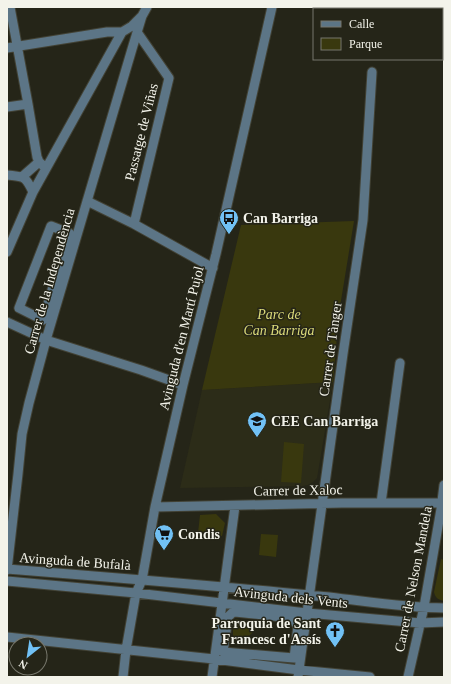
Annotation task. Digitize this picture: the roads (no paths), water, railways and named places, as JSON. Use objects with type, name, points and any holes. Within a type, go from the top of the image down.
[{"type":"street","points":[[10,7],[37,157],[42,165]]},
{"type":"street","name":"Carrer de la Independència","points":[[7,570],[22,434],[29,403],[46,340],[137,32],[142,16],[147,7]]},
{"type":"street","name":"Avinguda d'en Martí Pujol","points":[[123,677],[136,593],[142,580],[154,507],[213,268],[272,7]]},
{"type":"street","points":[[7,252],[33,192],[42,165],[122,32],[132,26],[142,16]]},
{"type":"street","points":[[7,48],[107,32],[122,32]]},
{"type":"street","name":"Passatge de Viñas","points":[[134,224],[169,78],[137,32]]},
{"type":"street","name":"Carrer de Tànger","points":[[299,673],[363,220],[372,72]]},
{"type":"street","points":[[7,107],[28,104]]},
{"type":"street","points":[[7,175],[23,176],[42,165]]},
{"type":"street","points":[[23,176],[27,180],[33,192]]},
{"type":"street","points":[[87,201],[134,224],[213,268]]},
{"type":"street","points":[[51,226],[69,232],[54,284],[43,320],[19,308],[51,226]]},
{"type":"street","points":[[7,322],[46,340],[183,385]]},
{"type":"street","points":[[381,503],[400,363]]},
{"type":"street","name":"Carrer de Nelson Mandela","points":[[408,677],[424,607],[443,503],[444,485]]},
{"type":"street","name":"Carrer de Xaloc","points":[[154,507],[322,503],[443,503]]},
{"type":"street","points":[[212,677],[235,506]]},
{"type":"street","name":"Avinguda de Bufalà","points":[[7,570],[142,580]]},
{"type":"street","name":"Avinguda dels Vents","points":[[142,580],[444,608]]},
{"type":"street","name":"Avinguda de Bufalà","points":[[7,581],[136,593]]},
{"type":"street","name":"Avinguda dels Vents","points":[[136,593],[307,613],[420,623],[444,622]]},
{"type":"street","points":[[233,612],[292,618],[298,626],[294,658],[224,652],[228,617],[233,612]]},
{"type":"street","points":[[7,637],[214,659],[299,673],[370,677]]},
{"type":"place","name":"Can Barriga","points":[[229,235]]},
{"type":"place","name":"CEE Can Barriga","points":[[257,438]]},
{"type":"place","name":"Condis","points":[[164,551]]},
{"type":"place","name":"Parroquia de Sant Francesc d'Assís","points":[[335,648]]},
{"type":"park label","name":"Parc de Can Barriga","points":[[279,322]]}]
